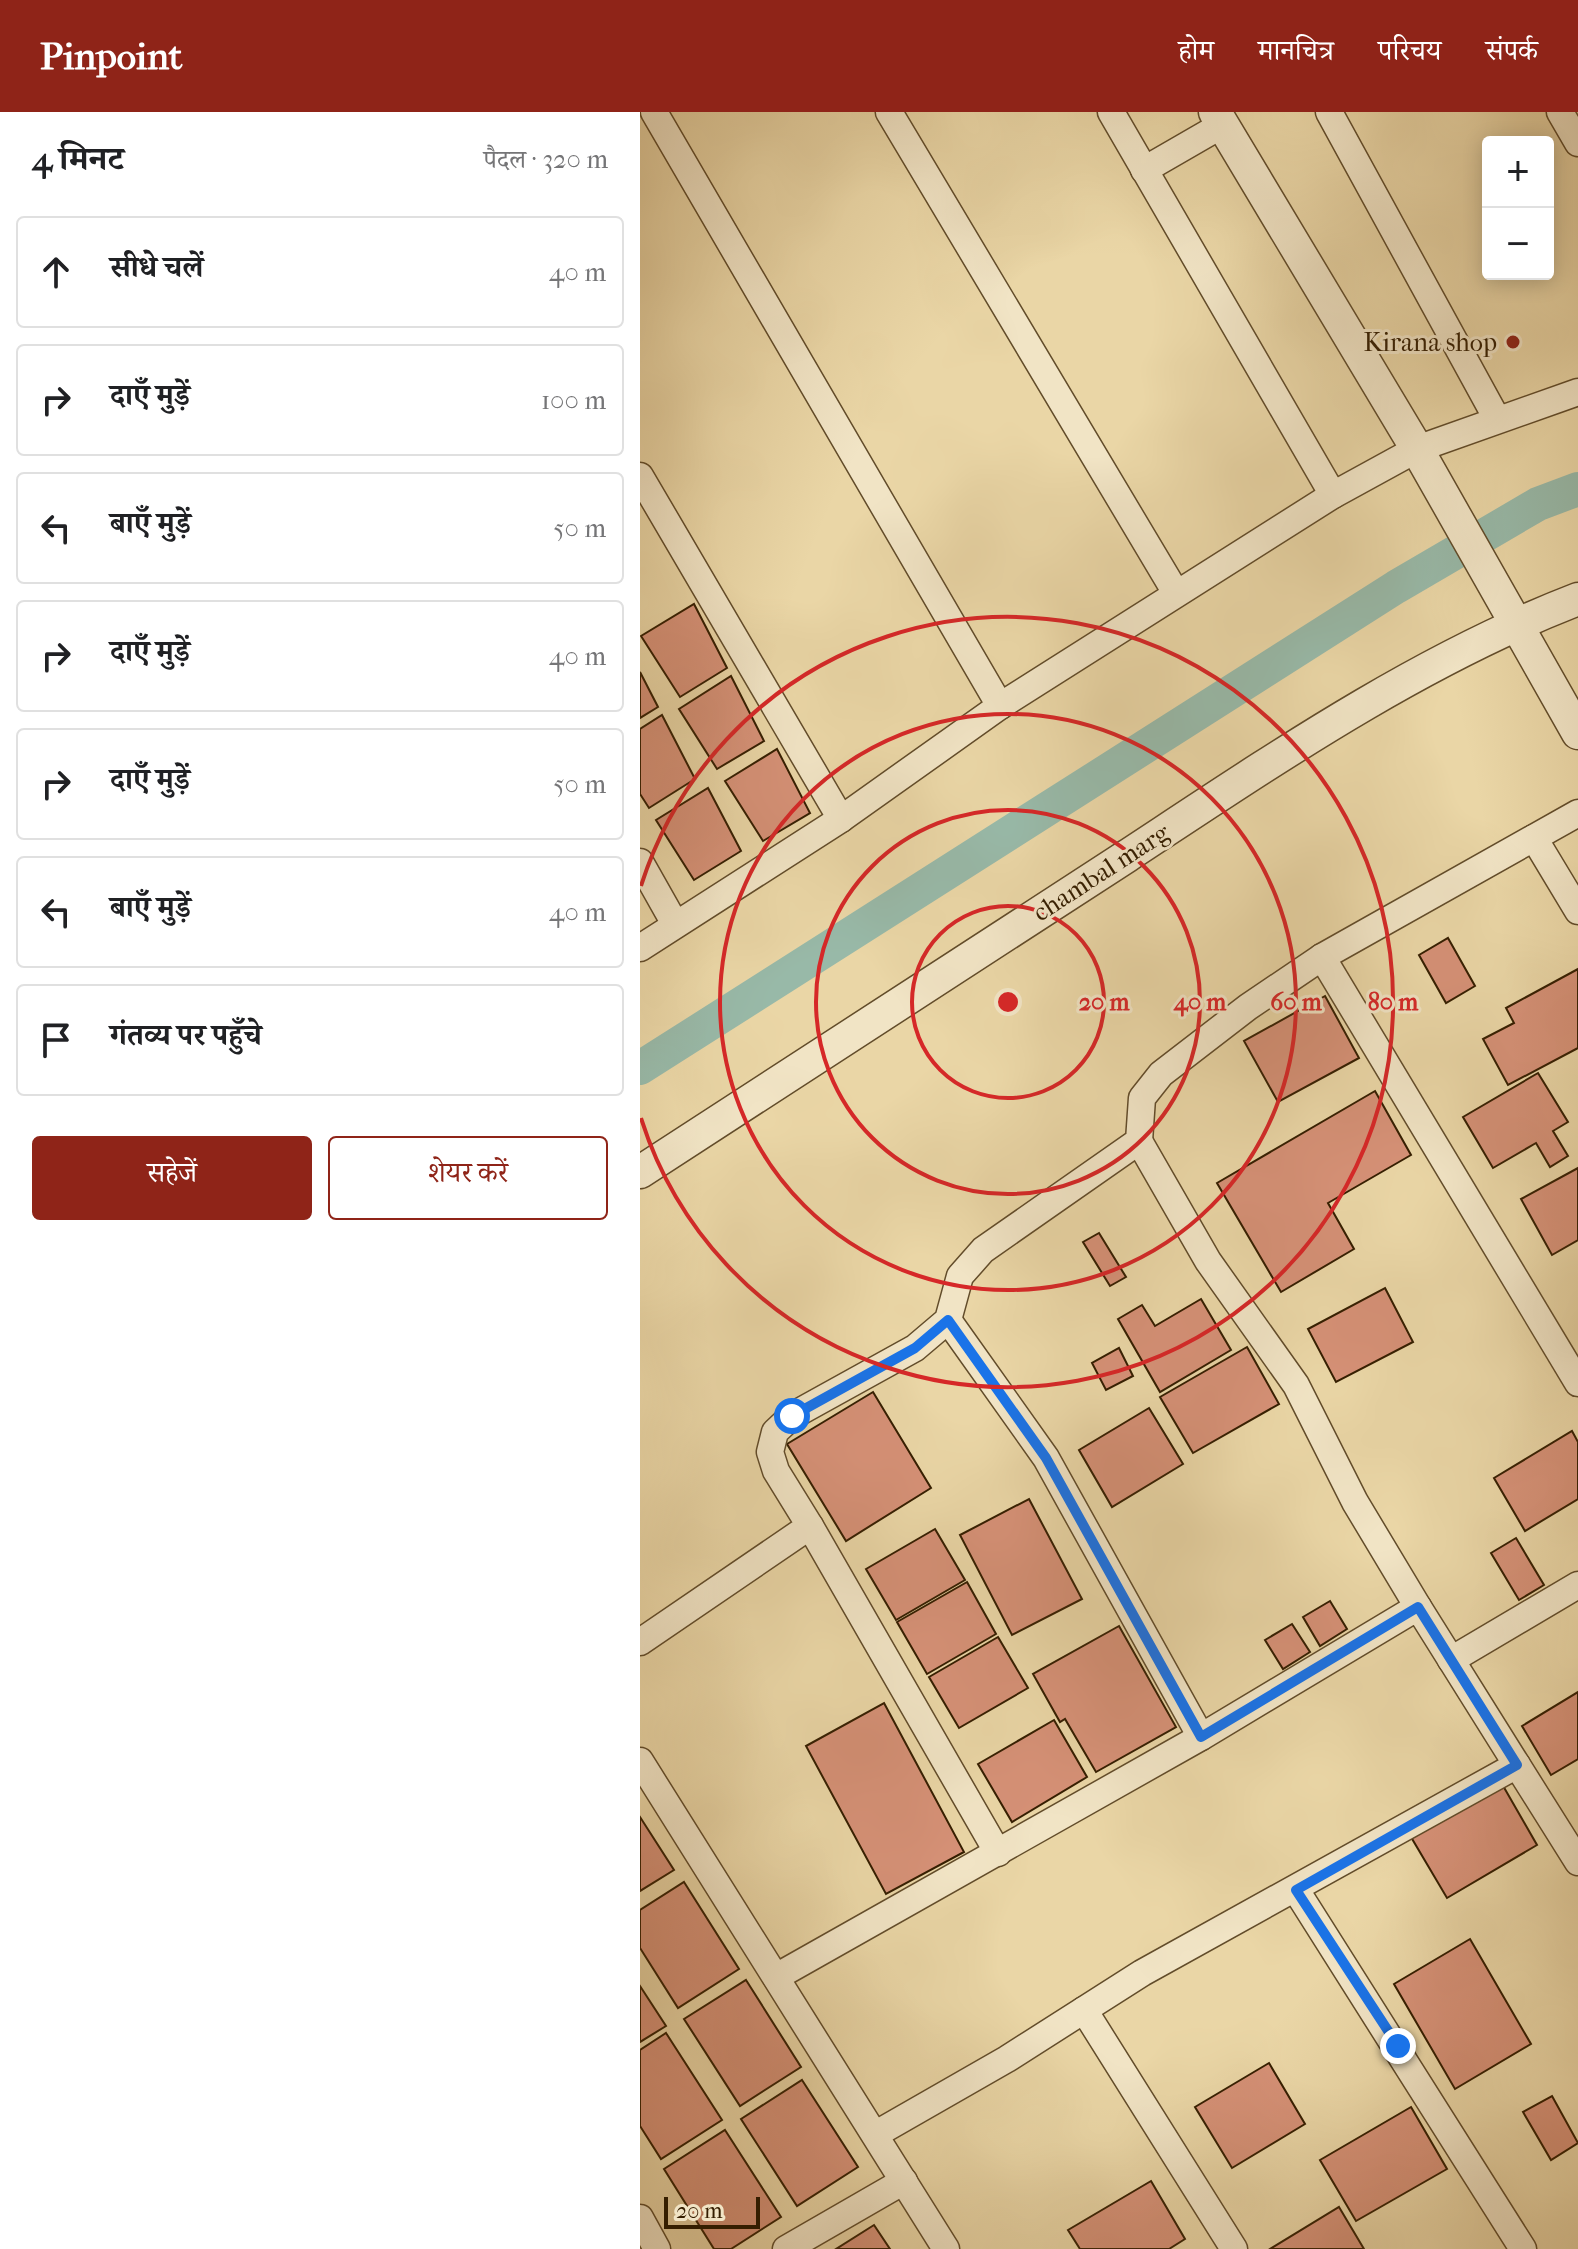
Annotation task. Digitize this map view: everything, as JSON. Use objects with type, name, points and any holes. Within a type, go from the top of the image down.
[{"type":"street","points":[[654,112],[1000,706]]},
{"type":"street","points":[[889,112],[1176,593]]},
{"type":"street","points":[[1111,112],[1333,495]]},
{"type":"street","points":[[1329,112],[1497,419]]},
{"type":"street","points":[[1560,112],[1578,143]]},
{"type":"street","points":[[1144,170],[1219,118],[1499,589],[1578,733]]},
{"type":"street","points":[[640,948],[841,819],[1000,706],[1333,495],[1423,462],[1497,419],[1578,392]]},
{"type":"street","points":[[640,476],[841,819]]},
{"type":"street","name":"chambal marg","points":[[640,1172],[1199,808],[1394,689],[1516,623],[1578,599]]},
{"type":"street","points":[[1578,813],[1322,957],[1248,1007],[1161,1074],[1142,1098],[1139,1141],[1208,1261],[1296,1385],[1355,1502],[1578,1862]]},
{"type":"street","points":[[1534,838],[1578,911]]},
{"type":"street","points":[[640,862],[675,924]]},
{"type":"street","points":[[1322,957],[1578,1383]]},
{"type":"street","points":[[998,1853],[776,1471],[770,1452],[775,1432],[792,1416],[915,1348],[948,1320],[960,1276],[983,1250],[1139,1141]]},
{"type":"street","points":[[948,1320],[1046,1458],[1201,1737]]},
{"type":"street","points":[[640,1642],[810,1526]]},
{"type":"street","points":[[1451,1660],[1578,1585]]},
{"type":"street","points":[[776,1977],[1201,1737],[1418,1607]]},
{"type":"street","points":[[640,1761],[946,2249]]},
{"type":"street","points":[[876,2134],[1007,2059],[1142,1973],[1517,1765]]},
{"type":"street","points":[[1296,1890],[1523,2249]]},
{"type":"street","points":[[1084,2010],[1234,2249]]},
{"type":"street","points":[[786,2249],[904,2181]]},
{"type":"street","points":[[640,2218],[657,2249]]},
{"type":"building","points":[[694,604],[727,668],[680,697],[641,636]]},
{"type":"building","points":[[640,672],[658,707],[640,718]]},
{"type":"building","points":[[731,676],[764,741],[717,769],[679,709]]},
{"type":"building","points":[[662,715],[695,779],[649,808],[640,794],[640,729]]},
{"type":"building","points":[[777,749],[810,813],[763,841],[725,781]]},
{"type":"building","points":[[708,788],[741,851],[694,880],[656,820]]},
{"type":"building","points":[[1448,938],[1475,986],[1446,1003],[1419,955]]},
{"type":"building","points":[[1578,969],[1578,1048],[1508,1085],[1483,1039],[1514,1023],[1506,1008]]},
{"type":"building","points":[[1325,996],[1359,1058],[1278,1102],[1244,1041]]},
{"type":"building","points":[[1538,1073],[1568,1122],[1553,1131],[1568,1156],[1550,1167],[1536,1143],[1493,1168],[1463,1117]]},
{"type":"building","points":[[1375,1091],[1411,1155],[1328,1203],[1354,1249],[1281,1292],[1217,1183]]},
{"type":"building","points":[[1578,1168],[1578,1240],[1552,1255],[1521,1199]]},
{"type":"building","points":[[1099,1233],[1126,1277],[1110,1286],[1083,1242]]},
{"type":"building","points":[[1385,1288],[1413,1342],[1336,1382],[1308,1329]]},
{"type":"building","points":[[1201,1299],[1231,1350],[1160,1392],[1118,1319],[1142,1305],[1155,1326]]},
{"type":"building","points":[[1247,1347],[1279,1404],[1193,1453],[1160,1397]]},
{"type":"building","points":[[1119,1348],[1133,1376],[1106,1390],[1092,1363]]},
{"type":"building","points":[[873,1392],[931,1488],[846,1541],[787,1444]]},
{"type":"building","points":[[1149,1408],[1183,1464],[1112,1507],[1079,1450]]},
{"type":"building","points":[[1572,1431],[1578,1442],[1578,1499],[1525,1531],[1494,1478]]},
{"type":"building","points":[[1029,1499],[1082,1599],[1012,1635],[960,1535]]},
{"type":"building","points":[[935,1529],[965,1580],[896,1620],[866,1569]]},
{"type":"building","points":[[1516,1538],[1544,1585],[1519,1600],[1491,1553]]},
{"type":"building","points":[[967,1582],[996,1634],[927,1674],[897,1622]]},
{"type":"building","points":[[1330,1601],[1347,1629],[1320,1646],[1303,1617]]},
{"type":"building","points":[[1292,1624],[1310,1652],[1283,1669],[1265,1640]]},
{"type":"building","points":[[1119,1626],[1176,1727],[1096,1772],[1065,1719],[1060,1722],[1033,1674]]},
{"type":"building","points":[[998,1637],[1028,1688],[959,1728],[929,1677]]},
{"type":"building","points":[[1578,1692],[1578,1759],[1551,1775],[1522,1726]]},
{"type":"building","points":[[884,1703],[964,1852],[886,1894],[806,1746]]},
{"type":"building","points":[[1054,1720],[1087,1777],[1012,1822],[978,1764]]},
{"type":"building","points":[[1502,1784],[1537,1845],[1447,1898],[1411,1837]]},
{"type":"building","points":[[640,1817],[674,1870],[640,1891]]},
{"type":"building","points":[[684,1882],[739,1969],[678,2008],[640,1948],[640,1910]]},
{"type":"building","points":[[1470,1939],[1531,2044],[1455,2089],[1394,1984]]},
{"type":"building","points":[[746,1980],[801,2067],[740,2106],[684,2019]]},
{"type":"building","points":[[640,1986],[666,2026],[640,2042]]},
{"type":"building","points":[[666,2033],[722,2120],[661,2159],[640,2126],[640,2050]]},
{"type":"building","points":[[1269,2063],[1305,2124],[1232,2168],[1195,2107]]},
{"type":"building","points":[[802,2080],[858,2167],[797,2206],[741,2119]]},
{"type":"building","points":[[1552,2096],[1578,2143],[1551,2160],[1523,2112]]},
{"type":"building","points":[[1411,2107],[1447,2169],[1356,2221],[1320,2160]]},
{"type":"building","points":[[725,2130],[781,2217],[731,2249],[714,2249],[664,2169]]},
{"type":"building","points":[[1151,2181],[1185,2239],[1169,2249],[1080,2249],[1068,2230]]},
{"type":"building","points":[[1339,2207],[1364,2249],[1270,2249]]},
{"type":"building","points":[[874,2225],[890,2249],[836,2249]]},
{"type":"waterway","points":[[640,1068],[1396,587],[1538,504],[1578,489]]},
{"type":"place","name":"Kirana shop","points":[[1513,342]]},
{"type":"route","points":[[792,1416],[915,1348],[948,1320],[1046,1458],[1201,1737],[1418,1607],[1517,1765],[1296,1890],[1398,2046]]}]
